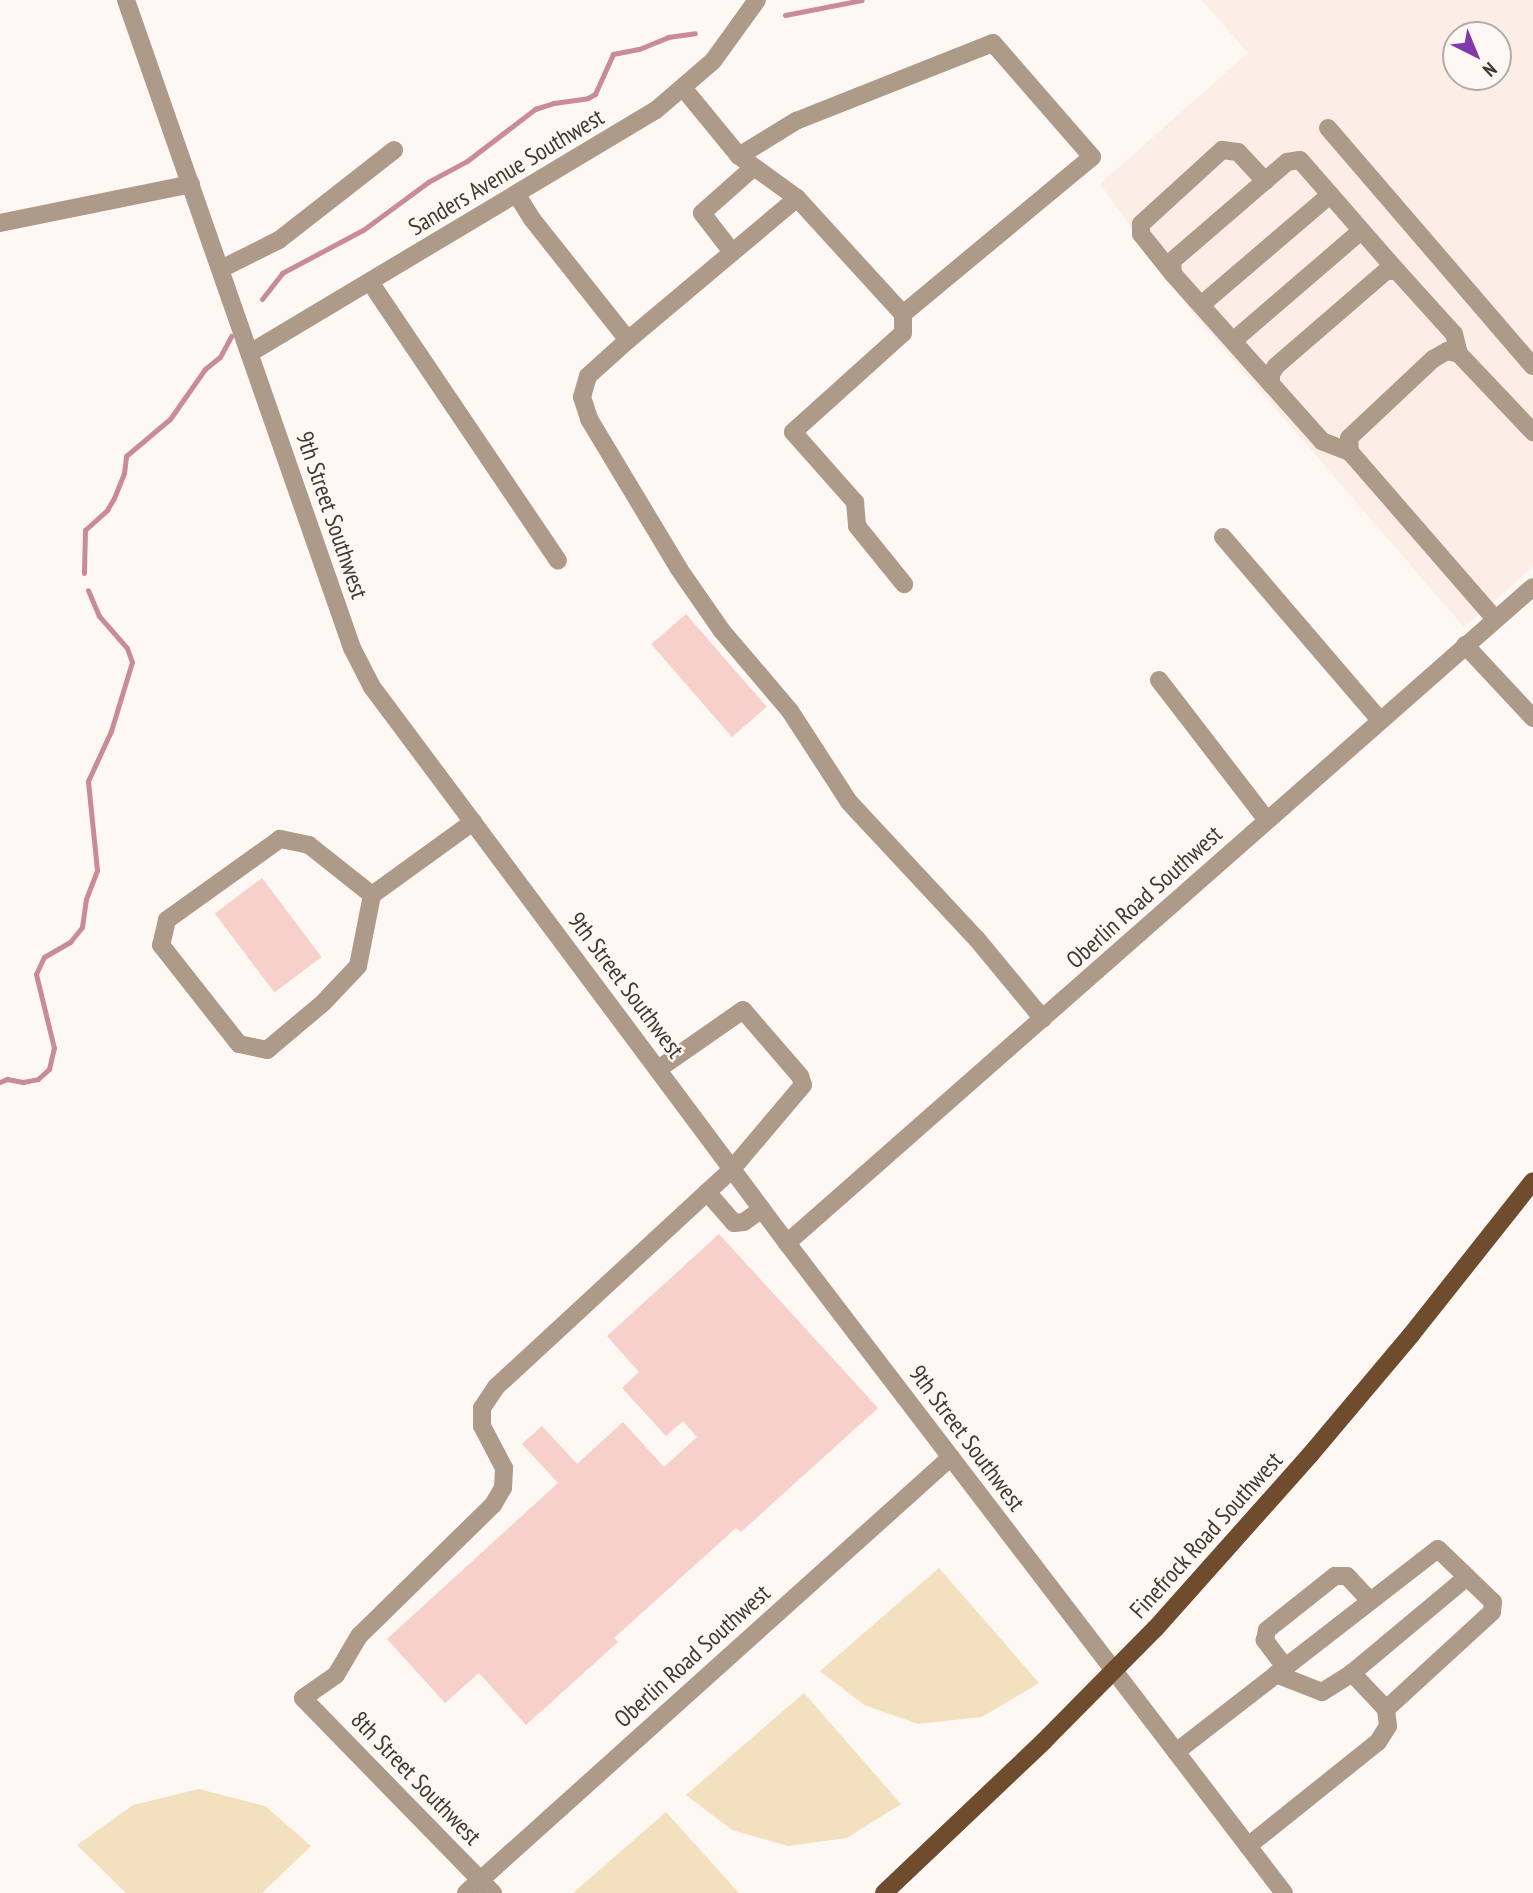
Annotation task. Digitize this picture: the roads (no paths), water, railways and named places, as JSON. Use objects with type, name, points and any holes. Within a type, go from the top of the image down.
[{"type":"main road","name":"Finefrock Road Southwest","points":[[884,1893],[1115,1671],[1199,1582],[1411,1335],[1533,1181]]},
{"type":"street","name":"9th Street Southwest","points":[[126,0],[361,669],[787,1243],[1284,1893]]},
{"type":"street","name":"Sanders Avenue Southwest","points":[[250,353],[592,150],[684,89],[730,41],[757,0]]},
{"type":"street","points":[[732,252],[702,213],[746,161],[796,121],[993,43],[1092,157],[903,314]]},
{"type":"street","points":[[684,89],[746,161],[797,198],[903,314],[903,333],[793,432],[855,502],[857,526],[904,584]]},
{"type":"street","points":[[1328,128],[1533,366]]},
{"type":"street","points":[[221,270],[279,240],[394,150]]},
{"type":"street","points":[[1265,181],[1238,152],[1222,150],[1141,224],[1141,233],[1173,274],[1322,441],[1350,452],[1495,620]]},
{"type":"street","points":[[1173,274],[1172,261],[1287,162],[1300,160],[1454,334],[1459,354],[1533,432]]},
{"type":"street","points":[[0,223],[191,184]]},
{"type":"street","points":[[517,195],[532,219],[628,340]]},
{"type":"street","points":[[1201,305],[1330,195]]},
{"type":"street","points":[[797,198],[588,376],[582,397],[589,419],[680,569],[722,631],[790,711],[849,802],[976,938],[1043,1019]]},
{"type":"street","points":[[1233,341],[1361,231]]},
{"type":"street","points":[[1271,384],[1271,374],[1276,366],[1386,271],[1397,271]]},
{"type":"street","points":[[370,282],[558,561]]},
{"type":"street","points":[[1350,452],[1349,438],[1433,359],[1447,351],[1459,354]]},
{"type":"street","points":[[1223,537],[1380,720]]},
{"type":"street","name":"Oberlin Road Southwest","points":[[787,1243],[1533,587]]},
{"type":"street","points":[[1465,645],[1533,718]]},
{"type":"street","points":[[1159,680],[1267,820]]},
{"type":"street","points":[[372,895],[309,845],[280,839],[167,920],[161,945],[239,1044],[267,1051],[323,1003],[358,966],[372,895],[473,822]]},
{"type":"street","points":[[658,1069],[743,1010],[800,1076],[803,1085],[732,1169],[706,1192],[734,1223],[744,1222],[762,1209]]},
{"type":"street","name":"8th Street Southwest","points":[[487,1886],[303,1698],[336,1675],[359,1636],[493,1505],[503,1488],[504,1468],[482,1426],[482,1408],[496,1387],[706,1192]]},
{"type":"street","name":"Oberlin Road Southwest","points":[[466,1893],[487,1886],[951,1457]]},
{"type":"street","points":[[1176,1752],[1438,1549],[1493,1602],[1492,1612],[1386,1709]]},
{"type":"street","points":[[1370,1601],[1347,1576],[1335,1576],[1267,1630],[1265,1640],[1281,1671],[1322,1692],[1352,1673],[1467,1577]]},
{"type":"street","points":[[1248,1846],[1378,1742],[1388,1726],[1386,1709],[1352,1673]]},
{"type":"waterway","points":[[785,15],[862,0]]},
{"type":"waterway","points":[[262,299],[282,273],[363,230],[428,182],[467,161],[535,109],[588,98],[595,94],[613,54],[639,49],[668,37],[695,33]]},
{"type":"waterway","points":[[84,573],[85,530],[107,510],[114,498],[124,473],[126,456],[170,419],[205,369],[220,357],[231,336]]},
{"type":"waterway","points":[[0,1082],[7,1079],[23,1082],[38,1079],[49,1069],[54,1048],[36,974],[44,957],[70,942],[82,927],[86,899],[97,870],[88,781],[111,731],[132,662],[127,648],[99,616],[88,590]]}]
